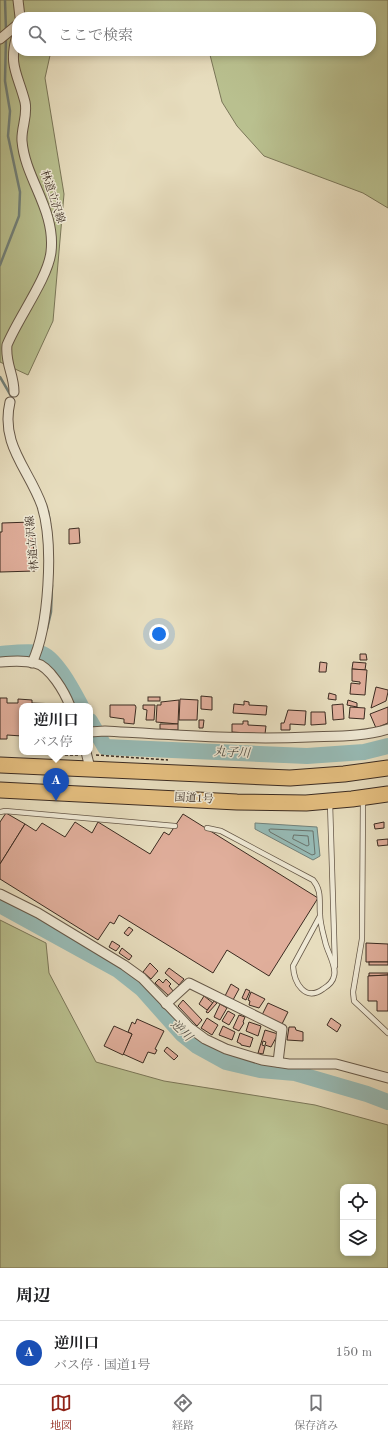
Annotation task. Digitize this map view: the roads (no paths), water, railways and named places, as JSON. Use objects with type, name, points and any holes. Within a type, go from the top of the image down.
[{"type":"highway","points":[[0,765],[87,758],[290,778],[344,774],[388,768]]},
{"type":"highway","name":"国道1号","points":[[0,790],[237,802],[306,803],[363,798],[388,794]]},
{"type":"street","points":[[18,0],[19,12]]},
{"type":"street","points":[[0,39],[12,35]]},
{"type":"street","name":"林道立沢線","points":[[12,56],[15,73],[25,104],[25,120],[22,141],[24,152],[49,219],[52,237],[48,266],[7,344],[6,357],[14,384],[14,392]]},
{"type":"street","name":"林道立沢線","points":[[10,402],[6,416],[8,433],[13,451],[41,504],[44,519],[48,580],[45,613],[40,642],[33,660]]},
{"type":"street","points":[[0,662],[33,660],[46,669],[61,686],[69,703]]},
{"type":"street","points":[[93,732],[261,739],[341,736],[375,733],[388,729]]},
{"type":"street","points":[[0,894],[38,913],[124,965],[142,978],[190,1028],[205,1039],[226,1049],[262,1060],[336,1064],[388,1078]]},
{"type":"street","points":[[166,1004],[189,983],[282,1029],[278,1062]]},
{"type":"lane","points":[[363,798],[362,939],[353,992],[354,1001],[388,1033]]},
{"type":"lane","points":[[320,916],[294,966],[294,974],[299,987],[307,994],[316,994],[328,986],[334,976],[335,967],[330,801]]},
{"type":"lane","points":[[0,812],[5,811],[175,826]]},
{"type":"lane","points":[[207,828],[221,831],[313,880],[320,892],[320,916],[327,952],[335,967]]},
{"type":"water","points":[[255,823],[317,827],[320,856],[313,860],[255,829]]},
{"type":"waterway","points":[[5,0],[6,31]]},
{"type":"waterway","points":[[0,265],[19,216],[20,192],[8,136],[10,111],[5,81],[6,36]]},
{"type":"waterway","points":[[0,377],[14,401],[13,404]]},
{"type":"waterway","points":[[48,511],[50,524]]},
{"type":"waterway","points":[[47,629],[51,612],[52,585]]},
{"type":"waterway","name":"丸子川","points":[[0,654],[30,652],[40,653],[46,656],[64,676],[79,703]]},
{"type":"waterway","name":"丸子川","points":[[93,726],[105,747],[307,756],[364,752],[388,746]]},
{"type":"waterway","name":"逆川","points":[[0,905],[118,970],[142,989],[182,1034],[197,1046],[226,1062],[260,1070],[295,1073],[367,1094],[388,1102]]},
{"type":"place","name":"逆川口","points":[[56,801]]}]
